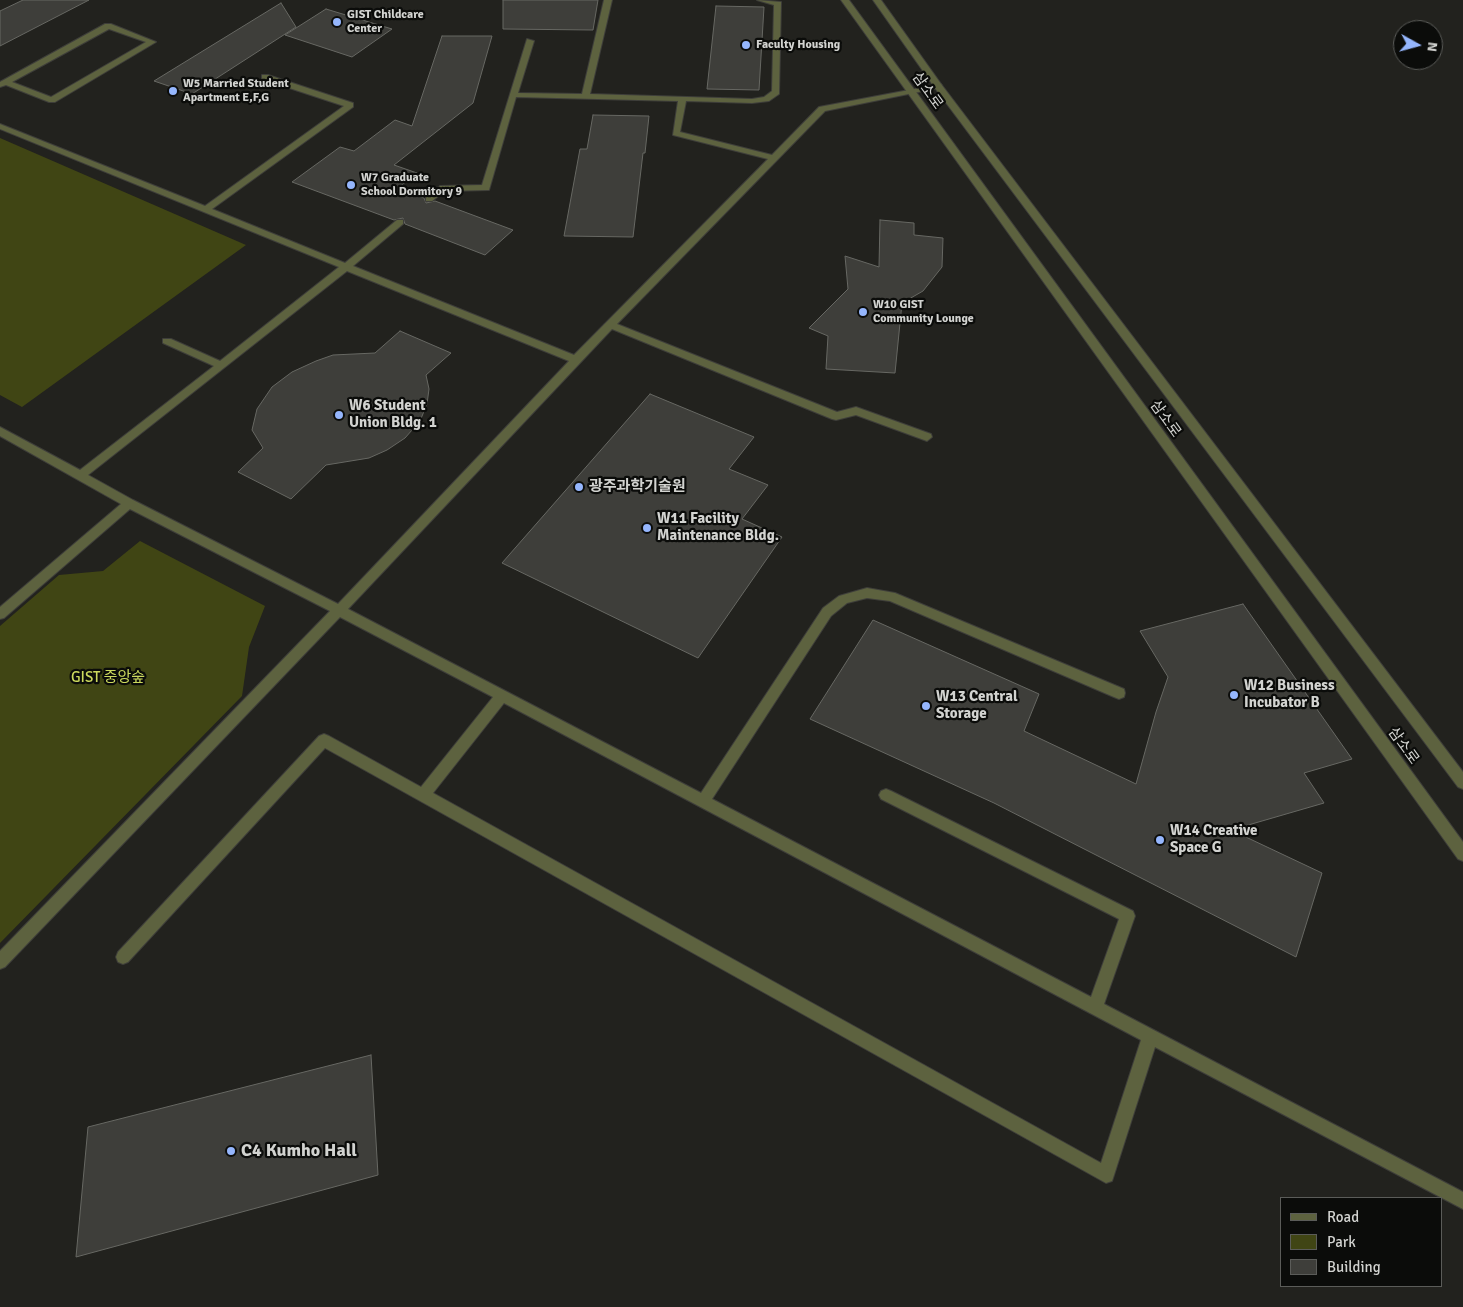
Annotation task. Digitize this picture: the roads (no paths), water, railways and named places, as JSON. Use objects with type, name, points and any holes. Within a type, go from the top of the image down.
[{"type":"street","points":[[585,96],[608,0]]},
{"type":"street","points":[[513,95],[682,100],[752,101],[766,99],[776,92],[778,4],[761,0]]},
{"type":"street","name":"삼소로","points":[[844,0],[1463,854]]},
{"type":"street","name":"삼소로","points":[[877,0],[938,86],[1463,783]]},
{"type":"street","points":[[108,26],[152,42],[52,100],[3,83],[108,26]]},
{"type":"street","points":[[429,199],[443,188],[486,188],[530,41]]},
{"type":"street","points":[[205,210],[350,105],[265,77]]},
{"type":"street","points":[[0,962],[576,360],[822,109],[938,86]]},
{"type":"street","points":[[682,100],[676,133],[772,158]]},
{"type":"street","points":[[0,126],[576,360]]},
{"type":"street","points":[[80,476],[346,268],[400,222]]},
{"type":"street","points":[[610,325],[836,416],[856,411],[927,437]]},
{"type":"street","points":[[167,341],[221,365]]},
{"type":"street","points":[[0,431],[129,503],[338,610],[1463,1201]]},
{"type":"street","points":[[0,614],[129,503]]},
{"type":"street","points":[[704,802],[826,612],[843,600],[867,593],[892,596],[1119,693]]},
{"type":"street","points":[[424,794],[502,696]]},
{"type":"street","points":[[123,957],[324,740],[1106,1175],[1150,1037]]},
{"type":"street","points":[[886,795],[1128,916],[1095,1008]]},
{"type":"place","name":"GIST Childcare Center","points":[[337,22]]},
{"type":"place","name":"Faculty Housing","points":[[746,45]]},
{"type":"place","name":"W5 Married Student Apartment E,F,G","points":[[173,91]]},
{"type":"place","name":"W7 Graduate School Dormitory 9","points":[[351,185]]},
{"type":"place","name":"W10 GIST Community Lounge","points":[[863,312]]},
{"type":"place","name":"W6 Student Union Bldg. 1","points":[[339,415]]},
{"type":"place","name":"광주과학기술원","points":[[579,487]]},
{"type":"place","name":"W11 Facility Maintenance Bldg.","points":[[647,528]]},
{"type":"place","name":"W12 Business Incubator B","points":[[1234,695]]},
{"type":"place","name":"W13 Central Storage","points":[[926,706]]},
{"type":"place","name":"W14 Creative Space G","points":[[1160,840]]},
{"type":"place","name":"C4 Kumho Hall","points":[[231,1151]]},
{"type":"park label","name":"GIST 중앙숲","points":[[108,678]]}]
